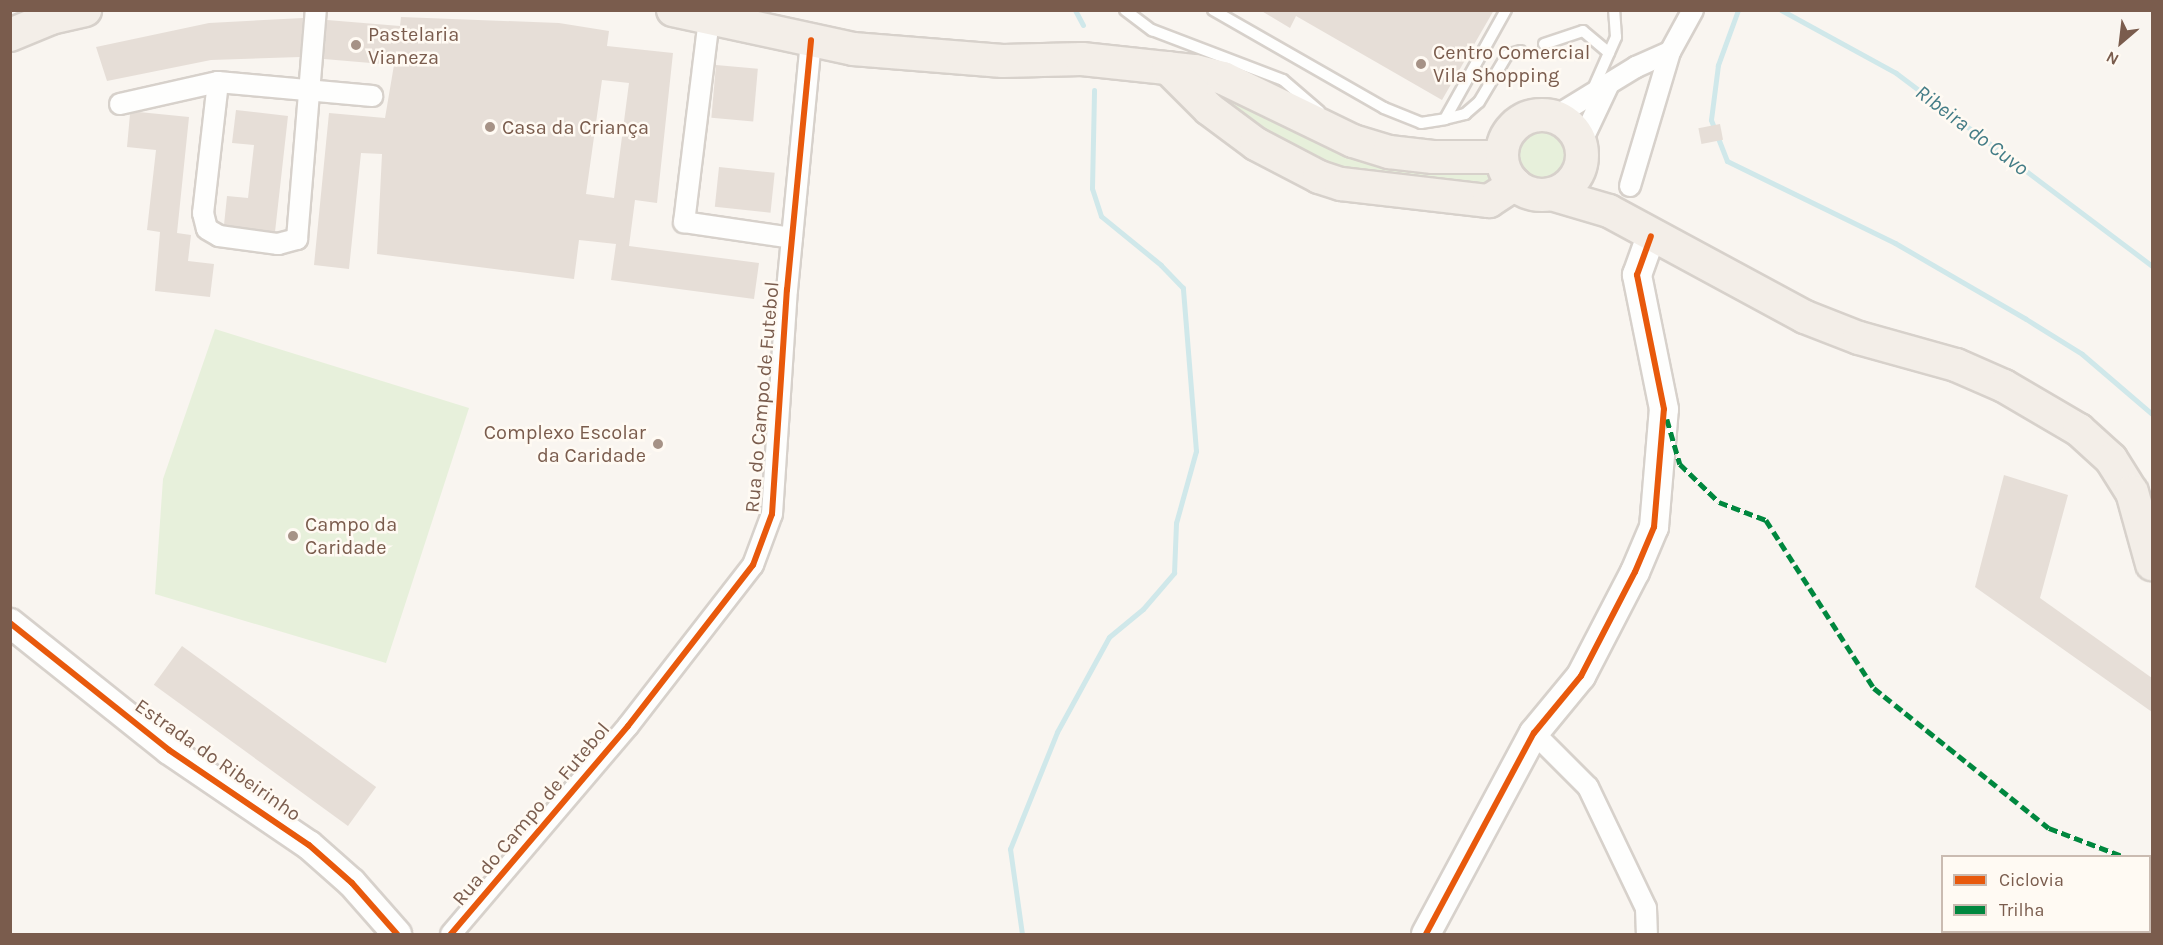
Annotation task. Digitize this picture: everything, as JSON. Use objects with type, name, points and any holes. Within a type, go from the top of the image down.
[{"type":"main road","points":[[10,35],[51,18],[85,10]]},
{"type":"main road","points":[[673,10],[811,40],[904,55],[1003,61],[1082,59],[1168,68],[1223,78],[1353,141],[1409,155],[1501,157]]},
{"type":"main road","points":[[1168,68],[1209,109],[1256,144],[1288,163],[1330,180],[1489,201],[1515,184]]},
{"type":"main road","points":[[1609,212],[1571,127],[1556,116],[1530,116],[1518,122],[1503,144],[1501,157],[1504,170],[1515,184],[1537,195],[1551,194],[1609,212],[1805,317],[1859,338],[1956,365],[2004,386],[2079,430],[2111,459],[2132,492],[2152,564]]},
{"type":"main road","points":[[1551,194],[1572,182],[1581,152]]},
{"type":"street","points":[[218,82],[203,213],[207,228],[219,236],[278,244],[297,239],[316,10]]},
{"type":"street","points":[[1630,186],[1670,52],[1693,10]]},
{"type":"street","points":[[709,19],[684,222],[792,238]]},
{"type":"street","name":"Rua do Campo de Futebol","points":[[451,934],[628,726],[753,565],[772,514],[792,238],[811,40]]},
{"type":"street","points":[[1556,116],[1636,67],[1670,52]]},
{"type":"street","points":[[120,104],[218,82],[310,88],[372,96]]},
{"type":"street","points":[[1581,152],[1608,86]]},
{"type":"street","points":[[1426,934],[1534,733],[1581,676],[1635,572],[1654,527],[1664,409],[1636,275],[1652,236]]},
{"type":"street","name":"Estrada do Ribeirinho","points":[[10,623],[169,750],[309,845],[352,883],[396,934]]},
{"type":"street","points":[[1534,733],[1588,787],[1646,908],[1647,934]]},
{"type":"lane","points":[[1125,10],[1283,80],[1353,141]]},
{"type":"lane","points":[[1213,10],[1384,108],[1421,123],[1465,114],[1479,102],[1507,55],[1520,51]]},
{"type":"lane","points":[[1445,119],[1506,10]]},
{"type":"lane","points":[[1589,97],[1616,37],[1614,10]]},
{"type":"lane","points":[[1544,44],[1583,31],[1609,53]]},
{"type":"green space","points":[[1206,86],[1345,153],[1485,170],[1492,181],[1491,186],[1385,180],[1308,162],[1203,88]]},
{"type":"green space","points":[[1544,129],[1554,131],[1563,137],[1569,146],[1571,156],[1569,166],[1563,175],[1554,181],[1544,183],[1534,181],[1525,175],[1519,166],[1517,156],[1519,146],[1525,137],[1534,131]]},
{"type":"green space","name":"Campo da Caridade","points":[[215,329],[469,408],[386,663],[155,594],[163,479]]},
{"type":"building","name":"Centro Comercial Vila Shopping","points":[[1260,10],[1494,10],[1442,100],[1296,16],[1290,28]]},
{"type":"building","name":"Casa da Criança","points":[[401,17],[559,23],[609,31],[607,46],[673,53],[657,203],[635,200],[629,246],[759,263],[754,299],[611,280],[616,244],[579,240],[574,279],[377,254],[382,154],[361,153],[349,269],[314,265],[329,113],[385,118],[394,65],[324,59],[327,20],[400,26]],"holes":[[[602,80],[629,83],[614,198],[586,194]]]},
{"type":"building","points":[[303,18],[300,57],[211,60],[107,81],[96,47],[209,23]]},
{"type":"building","points":[[716,65],[758,69],[753,121],[711,118]]},
{"type":"building","points":[[236,110],[288,116],[275,232],[224,225],[227,196],[248,198],[254,145],[232,143]]},
{"type":"building","points":[[139,112],[189,117],[177,233],[191,235],[188,261],[214,264],[210,297],[155,291],[160,232],[147,230],[156,150],[127,147],[130,114]]},
{"type":"building","points":[[1720,124],[1723,140],[1701,144],[1698,128]]},
{"type":"building","points":[[719,167],[775,173],[771,213],[715,207]]},
{"type":"building","points":[[2004,475],[2068,495],[2040,598],[2152,678],[2152,712],[1975,587]]},
{"type":"building","points":[[182,646],[376,787],[348,826],[154,685]]},
{"type":"waterway","points":[[1075,10],[1083,25]]},
{"type":"waterway","points":[[1738,10],[1718,65],[1711,120],[1727,161],[1895,243],[2026,319],[2082,354],[2152,414]]},
{"type":"waterway","name":"Ribeira do Cuvo","points":[[1781,10],[1896,73],[2152,266]]},
{"type":"waterway","points":[[1022,934],[1010,849],[1057,732],[1109,637],[1143,609],[1174,573],[1176,523],[1196,451],[1183,288],[1161,265],[1101,216],[1092,188],[1094,90]]},
{"type":"marked path","points":[[1667,419],[1680,464],[1719,502],[1766,520],[1874,688],[2049,828],[2119,855]]},
{"type":"cycle path","points":[[451,934],[628,726],[753,565],[772,514],[787,290],[811,40]]},
{"type":"cycle path","points":[[1426,934],[1534,733],[1581,676],[1635,572],[1654,527],[1664,409],[1637,275],[1651,236]]},
{"type":"cycle path","points":[[10,623],[169,750],[309,845],[352,883],[397,934]]},
{"type":"place","name":"Pastelaria Vianeza","points":[[356,45]]},
{"type":"place","name":"Centro Comercial Vila Shopping","points":[[1421,64]]},
{"type":"place","name":"Casa da Criança","points":[[490,127]]},
{"type":"place","name":"Complexo Escolar da Caridade","points":[[658,444]]},
{"type":"place","name":"Campo da Caridade","points":[[293,536]]}]
